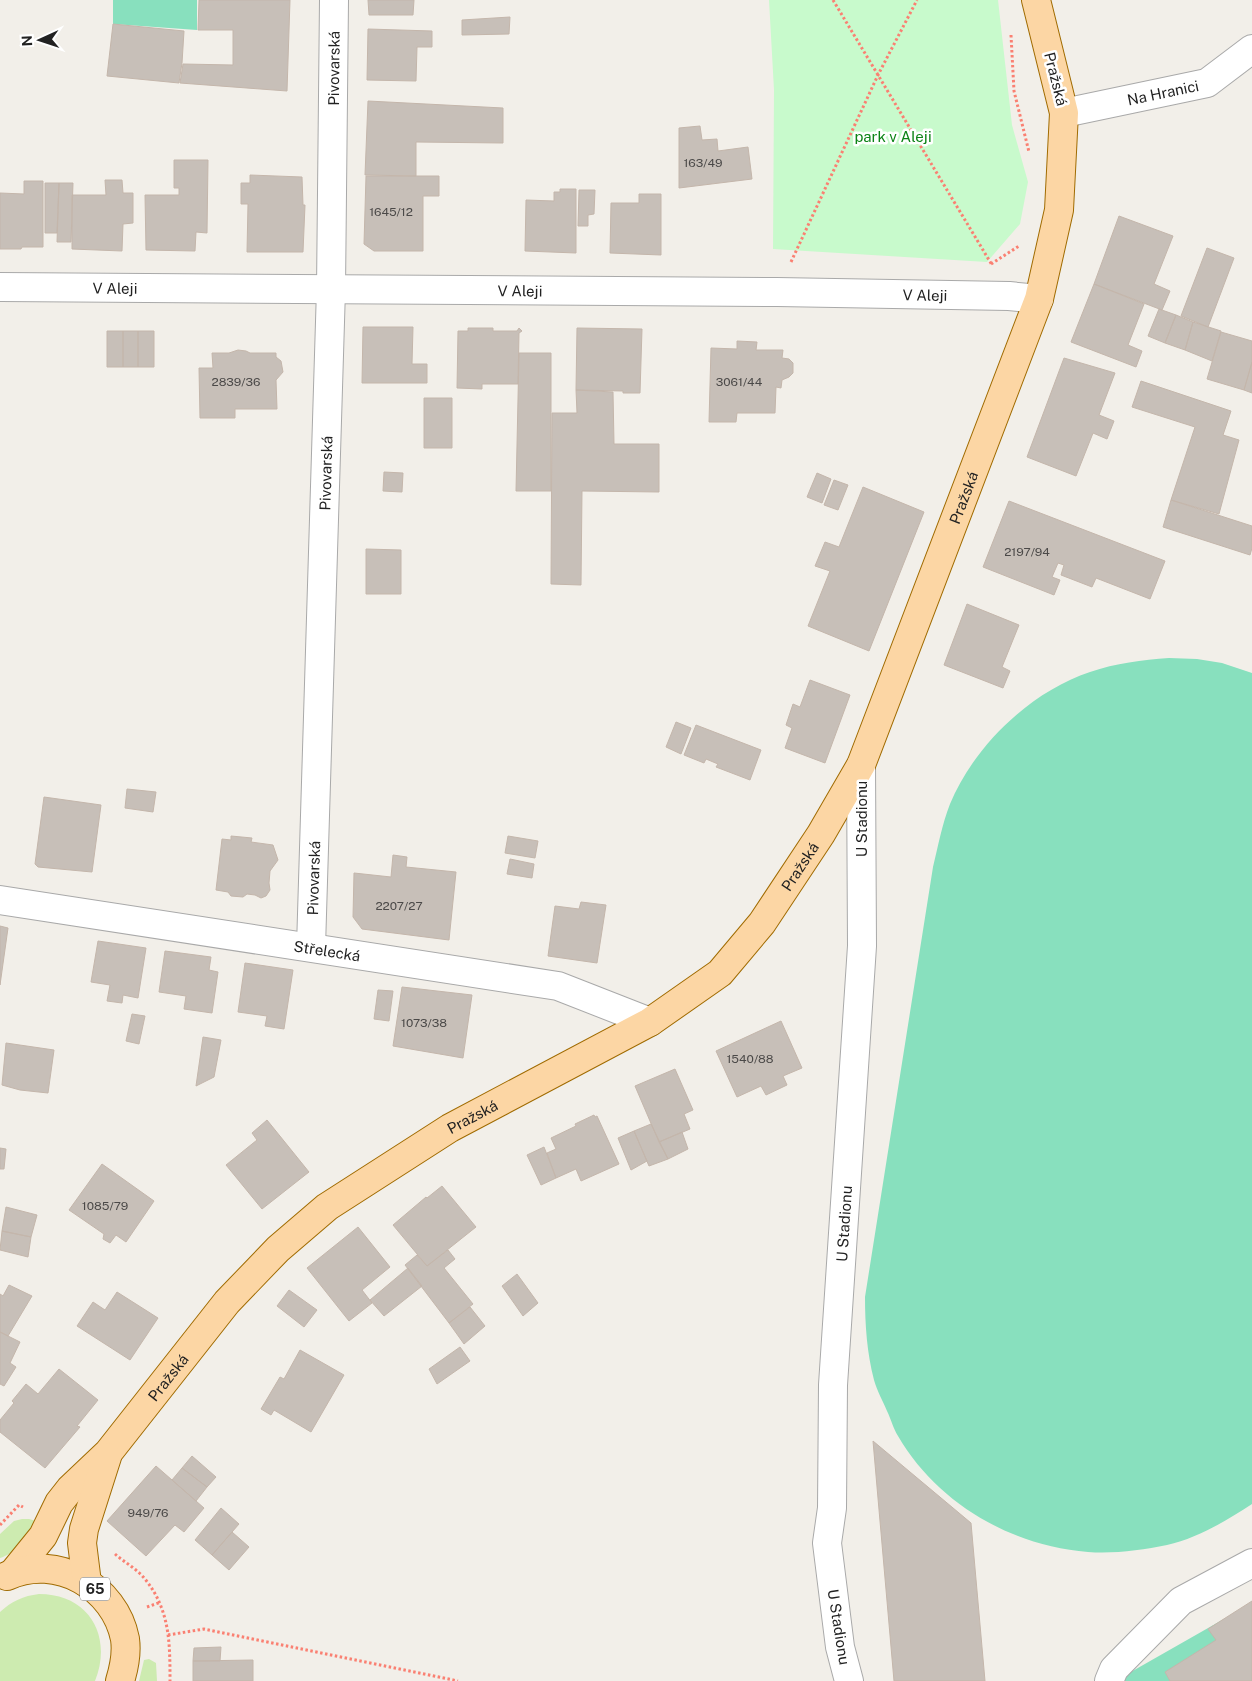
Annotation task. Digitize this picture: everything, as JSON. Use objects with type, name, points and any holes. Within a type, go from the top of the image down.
[{"type":"main road","name":"Pražská","points":[[7,1576],[43,1536],[59,1503],[70,1489],[108,1453],[227,1302],[278,1249],[327,1207],[450,1128],[650,1022],[720,973],[762,923],[821,834],[861,764],[1040,299],[1059,210],[1064,113],[1036,0]]},
{"type":"main road","name":"Pražská","points":[[88,1583],[82,1543],[84,1529],[108,1453]]},
{"type":"main road","name":"Pražská","points":[[7,1576],[29,1569],[59,1570],[74,1575],[88,1583],[105,1598],[118,1618],[125,1640],[125,1664],[120,1681]]},
{"type":"street","name":"Pivovarská","points":[[311,947],[331,289],[334,0]]},
{"type":"street","name":"Na Hranici","points":[[1064,113],[1207,83],[1252,49]]},
{"type":"street","name":"V Aleji","points":[[0,287],[777,292],[1010,296],[1040,299]]},
{"type":"street","name":"U Stadionu","points":[[849,1681],[840,1646],[827,1544],[832,1508],[833,1385],[862,946],[861,764]]},
{"type":"street","name":"Střelecká","points":[[0,900],[558,986],[650,1022]]},
{"type":"street","points":[[1109,1681],[1114,1669],[1181,1601],[1252,1563]]},
{"type":"path","points":[[833,0],[1010,296]]},
{"type":"path","points":[[777,292],[878,75],[917,0]]},
{"type":"path","points":[[1010,29],[1014,91],[1031,161]]},
{"type":"path","points":[[991,264],[1021,245]]},
{"type":"path","points":[[0,1525],[19,1505]]},
{"type":"path","points":[[170,1681],[168,1635],[204,1628],[458,1681]]},
{"type":"green space","points":[[113,0],[197,0],[197,30],[113,24]]},
{"type":"green space","name":"park v Aleji","points":[[769,0],[998,0],[1012,125],[1028,182],[1020,224],[987,262],[773,249],[774,90]]},
{"type":"green space","points":[[1169,658],[1197,659],[1222,663],[1252,673],[1252,1504],[1211,1528],[1178,1542],[1128,1551],[1088,1552],[1059,1548],[1031,1541],[1004,1530],[979,1517],[955,1501],[933,1482],[914,1460],[896,1433],[878,1392],[867,1339],[865,1297],[933,867],[942,827],[960,782],[989,742],[1006,724],[1046,693],[1068,681],[1110,666]]},
{"type":"green space","points":[[22,1519],[36,1521],[32,1532],[17,1548],[0,1558],[0,1534],[14,1521]]},
{"type":"green space","points":[[39,1594],[56,1596],[71,1601],[83,1610],[92,1621],[98,1634],[101,1648],[100,1664],[95,1681],[0,1681],[0,1612],[18,1600]]},
{"type":"green space","points":[[1252,1603],[1252,1681],[1115,1681]]},
{"type":"green space","points":[[149,1659],[156,1663],[157,1681],[139,1681],[144,1660]]},
{"type":"building","points":[[199,0],[290,0],[287,91],[180,83],[183,64],[233,65],[233,30],[198,30]]},
{"type":"building","points":[[368,0],[414,0],[413,15],[369,15]]},
{"type":"building","points":[[510,17],[509,34],[462,35],[462,20]]},
{"type":"building","points":[[113,24],[184,31],[179,83],[107,76]]},
{"type":"building","points":[[368,29],[432,31],[432,47],[417,47],[416,81],[367,80]]},
{"type":"building","points":[[368,101],[503,108],[503,143],[416,142],[416,176],[365,175]]},
{"type":"building","points":[[700,126],[702,140],[717,139],[718,151],[748,147],[752,179],[679,188],[679,128]]},
{"type":"building","points":[[174,160],[208,160],[207,233],[196,232],[195,251],[146,250],[145,195],[179,195],[179,188],[174,188]]},
{"type":"building","points":[[250,175],[302,177],[303,205],[305,205],[303,252],[247,252],[248,204],[241,204],[241,183],[250,183]]},
{"type":"building","points":[[366,176],[439,176],[439,196],[423,196],[423,251],[374,251],[364,244]]},
{"type":"building","points":[[105,180],[122,180],[123,193],[133,193],[133,223],[123,224],[122,251],[72,249],[72,195],[106,195]]},
{"type":"building","points":[[24,181],[43,181],[43,247],[0,249],[0,193],[24,194]]},
{"type":"building","points":[[45,183],[59,183],[57,233],[45,233]]},
{"type":"building","points":[[59,183],[73,183],[71,242],[57,242]]},
{"type":"building","points":[[560,189],[576,189],[576,253],[525,251],[526,200],[554,201],[554,192],[560,192]]},
{"type":"building","points":[[579,190],[595,190],[594,214],[588,215],[588,226],[578,226]]},
{"type":"building","points":[[639,194],[661,194],[661,255],[610,253],[611,203],[639,203]]},
{"type":"building","points":[[1119,216],[1173,236],[1154,284],[1170,291],[1162,310],[1094,284]]},
{"type":"building","points":[[1207,248],[1234,258],[1208,327],[1181,316]]},
{"type":"building","points":[[1094,284],[1144,304],[1128,345],[1142,351],[1136,367],[1071,342]]},
{"type":"building","points":[[1159,309],[1176,315],[1165,343],[1148,336]]},
{"type":"building","points":[[1176,315],[1193,322],[1185,350],[1165,343]]},
{"type":"building","points":[[1193,322],[1221,331],[1212,361],[1185,350]]},
{"type":"building","points":[[363,327],[413,327],[412,364],[427,364],[427,383],[362,383]]},
{"type":"building","points":[[468,328],[493,328],[493,331],[517,331],[519,328],[522,331],[519,333],[518,384],[482,384],[482,389],[457,388],[458,331],[468,331]]},
{"type":"building","points":[[577,328],[642,329],[640,393],[576,390]]},
{"type":"building","points":[[107,331],[123,331],[123,367],[107,367]]},
{"type":"building","points":[[123,331],[138,331],[138,367],[123,367]]},
{"type":"building","points":[[138,331],[154,331],[154,367],[138,367]]},
{"type":"building","points":[[1221,332],[1252,341],[1252,362],[1244,390],[1207,379]]},
{"type":"building","points":[[737,341],[757,342],[756,350],[783,350],[782,358],[789,359],[793,363],[793,373],[782,380],[781,388],[776,387],[775,413],[737,413],[736,422],[709,422],[711,348],[737,349]]},
{"type":"building","points":[[238,350],[250,353],[276,353],[276,357],[281,361],[283,372],[276,380],[277,409],[235,409],[235,418],[200,418],[199,368],[213,368],[212,353],[229,353]]},
{"type":"building","points":[[519,353],[551,353],[551,491],[516,491]]},
{"type":"building","points":[[1064,358],[1115,373],[1099,415],[1114,421],[1107,439],[1093,433],[1076,476],[1027,457]]},
{"type":"building","points":[[1252,362],[1252,393],[1244,390]]},
{"type":"building","points":[[1141,381],[1231,411],[1223,435],[1239,440],[1219,514],[1171,500],[1195,427],[1132,407]]},
{"type":"building","points":[[576,390],[613,392],[614,444],[659,444],[659,492],[582,491],[581,585],[551,584],[552,413],[577,413]]},
{"type":"building","points":[[424,398],[452,398],[452,448],[424,448]]},
{"type":"building","points":[[384,472],[403,473],[402,492],[383,491]]},
{"type":"building","points":[[817,473],[831,479],[822,503],[807,497]]},
{"type":"building","points":[[834,480],[848,485],[838,510],[824,505]]},
{"type":"building","points":[[863,487],[924,512],[869,651],[808,626],[830,571],[815,566],[825,542],[839,547]]},
{"type":"building","points":[[1171,500],[1252,526],[1252,548],[1250,555],[1163,527]]},
{"type":"building","points":[[1009,501],[1165,561],[1150,599],[1096,578],[1092,587],[1061,575],[1064,565],[1058,563],[1052,577],[1060,580],[1054,595],[983,567]]},
{"type":"building","points":[[366,549],[401,550],[401,594],[366,594]]},
{"type":"building","points":[[967,604],[1019,625],[1002,667],[1010,671],[1003,688],[944,665]]},
{"type":"building","points":[[810,680],[850,695],[825,763],[785,748],[792,728],[786,725],[793,704],[800,707]]},
{"type":"building","points":[[676,722],[691,728],[681,754],[666,747]]},
{"type":"building","points":[[696,725],[761,750],[750,780],[716,767],[718,764],[706,759],[704,763],[684,755]]},
{"type":"building","points":[[127,789],[156,792],[153,812],[125,808]]},
{"type":"building","points":[[44,797],[101,805],[92,872],[38,867],[35,864]]},
{"type":"building","points":[[231,836],[252,838],[251,842],[273,845],[278,860],[270,871],[270,890],[266,896],[261,898],[247,894],[243,897],[231,896],[228,892],[216,890],[222,839],[231,840]]},
{"type":"building","points":[[508,836],[538,841],[535,858],[505,853]]},
{"type":"building","points":[[393,855],[407,857],[406,867],[456,872],[449,940],[362,929],[353,917],[354,873],[391,877]]},
{"type":"building","points":[[510,859],[534,864],[532,878],[507,874]]},
{"type":"building","points":[[581,902],[606,905],[597,963],[548,956],[555,906],[579,909]]},
{"type":"building","points":[[0,926],[8,928],[0,985]]},
{"type":"building","points":[[98,941],[146,948],[138,998],[123,995],[122,1003],[107,1001],[110,985],[91,982]]},
{"type":"building","points":[[165,951],[211,957],[209,970],[218,972],[212,1013],[184,1009],[186,996],[159,992]]},
{"type":"building","points":[[245,963],[293,970],[284,1029],[265,1026],[267,1016],[238,1012]]},
{"type":"building","points":[[402,987],[472,995],[463,1058],[393,1046]]},
{"type":"building","points":[[378,990],[393,991],[389,1021],[374,1019]]},
{"type":"building","points":[[132,1014],[145,1016],[139,1044],[126,1041]]},
{"type":"building","points":[[781,1021],[802,1068],[783,1076],[787,1085],[766,1095],[761,1086],[737,1097],[716,1051]]},
{"type":"building","points":[[203,1037],[221,1040],[214,1077],[196,1086]]},
{"type":"building","points":[[6,1043],[54,1050],[48,1093],[20,1090],[2,1085]]},
{"type":"building","points":[[675,1069],[693,1110],[684,1114],[690,1129],[659,1142],[635,1086]]},
{"type":"building","points":[[594,1115],[595,1117],[597,1116],[619,1164],[581,1181],[576,1169],[556,1178],[547,1153],[556,1149],[551,1138]]},
{"type":"building","points":[[267,1120],[309,1172],[262,1209],[226,1165],[257,1140],[252,1133]]},
{"type":"building","points":[[651,1124],[668,1159],[649,1166],[634,1131]]},
{"type":"building","points":[[634,1131],[647,1161],[631,1170],[618,1138]]},
{"type":"building","points":[[682,1132],[688,1149],[668,1159],[659,1142]]},
{"type":"building","points":[[544,1147],[556,1178],[541,1185],[527,1155]]},
{"type":"building","points":[[0,1148],[6,1149],[4,1169],[0,1169]]},
{"type":"building","points":[[102,1164],[154,1201],[126,1242],[116,1235],[110,1243],[103,1239],[104,1234],[69,1210]]},
{"type":"building","points":[[442,1186],[476,1227],[427,1266],[393,1225]]},
{"type":"building","points":[[6,1207],[37,1215],[31,1237],[2,1231]]},
{"type":"building","points":[[358,1227],[390,1267],[362,1290],[372,1303],[349,1321],[307,1268]]},
{"type":"building","points":[[2,1231],[31,1237],[28,1257],[0,1250]]},
{"type":"building","points":[[448,1250],[455,1259],[444,1268],[473,1304],[449,1323],[405,1265],[417,1255],[427,1266]]},
{"type":"building","points":[[408,1268],[422,1286],[384,1316],[370,1300]]},
{"type":"building","points":[[517,1274],[538,1303],[523,1316],[502,1286]]},
{"type":"building","points":[[9,1285],[32,1296],[8,1336],[0,1332],[0,1294],[3,1296]]},
{"type":"building","points":[[289,1290],[317,1310],[304,1327],[277,1306]]},
{"type":"building","points":[[117,1292],[158,1318],[130,1360],[77,1326],[93,1302],[105,1310]]},
{"type":"building","points":[[470,1307],[485,1326],[464,1344],[449,1323]]},
{"type":"building","points":[[0,1332],[20,1342],[10,1363],[16,1367],[4,1386],[0,1384]]},
{"type":"building","points":[[460,1347],[470,1361],[437,1384],[429,1369]]},
{"type":"building","points":[[300,1350],[344,1375],[311,1432],[274,1410],[271,1415],[261,1409],[280,1377],[284,1379]]},
{"type":"building","points":[[59,1369],[98,1400],[77,1426],[80,1427],[45,1468],[0,1432],[0,1420],[26,1384],[38,1394]]},
{"type":"building","points":[[873,1441],[971,1523],[985,1681],[894,1681]]},
{"type":"building","points":[[192,1456],[216,1477],[207,1487],[182,1468]]},
{"type":"building","points":[[156,1466],[204,1508],[184,1532],[175,1525],[146,1556],[107,1521]]},
{"type":"building","points":[[182,1468],[207,1487],[196,1501],[172,1480]]},
{"type":"building","points":[[221,1508],[239,1524],[212,1555],[195,1540]]},
{"type":"building","points":[[232,1532],[249,1547],[229,1570],[212,1555]]},
{"type":"building","points":[[1252,1601],[1252,1681],[1170,1681],[1165,1672],[1216,1640],[1208,1629]]},
{"type":"building","points":[[221,1647],[220,1661],[193,1661],[194,1648]]},
{"type":"building","points":[[253,1660],[253,1681],[193,1681],[193,1661]]}]
